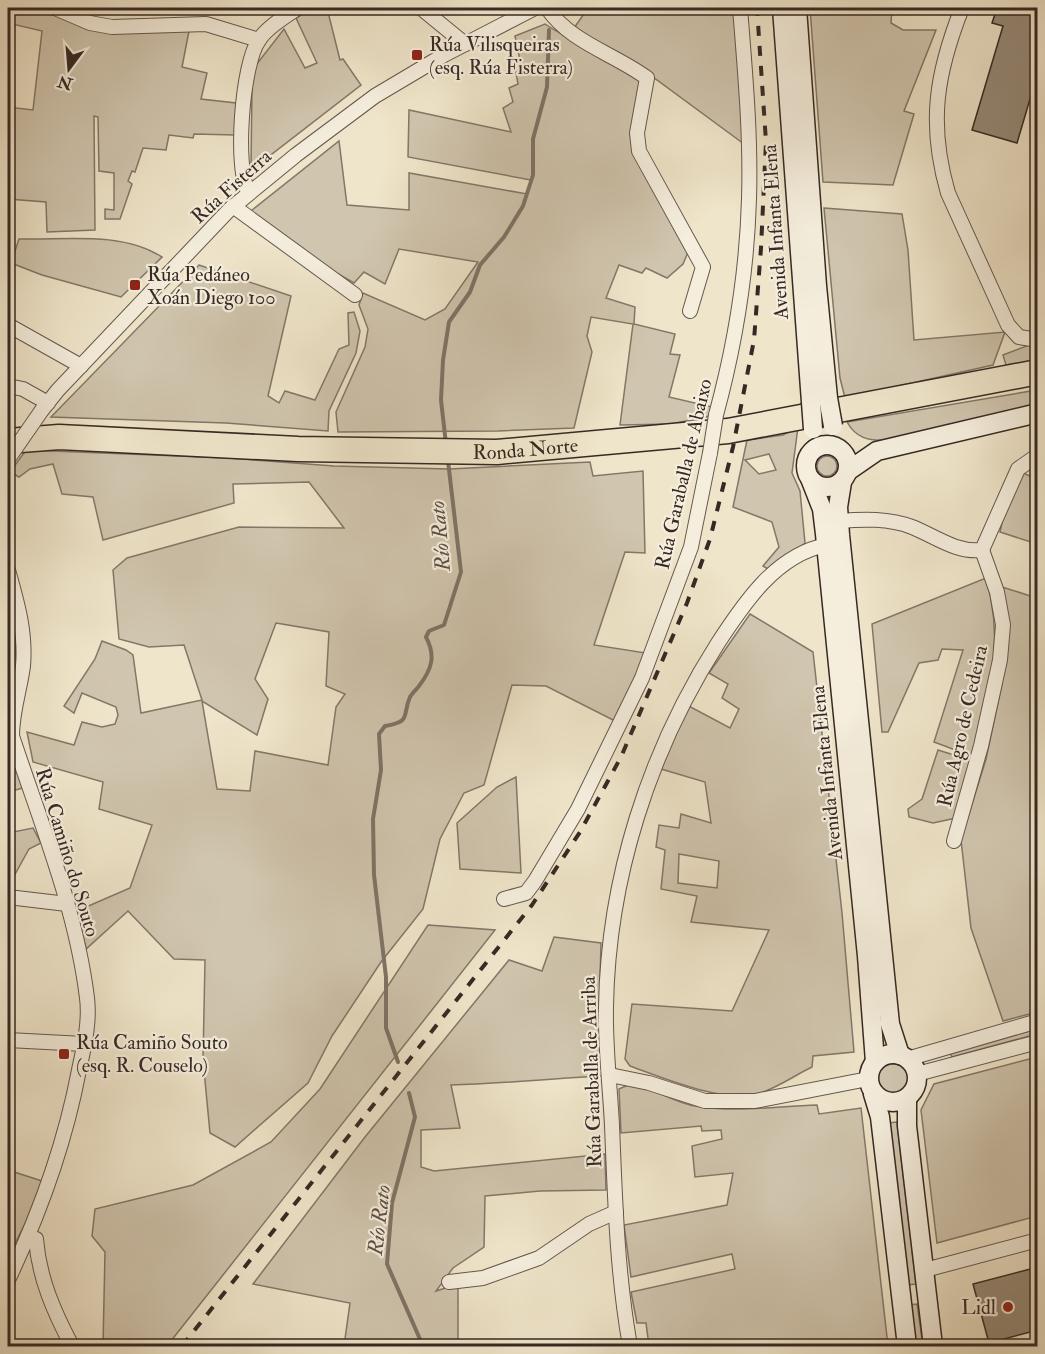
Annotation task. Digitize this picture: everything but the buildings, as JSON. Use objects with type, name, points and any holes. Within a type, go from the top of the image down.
[{"type":"highway","name":"Ronda Norte","points":[[8,441],[59,437],[320,450],[497,452],[608,444],[728,431],[1038,372]]},
{"type":"street","points":[[55,8],[90,22],[112,27],[206,24],[259,40]]},
{"type":"street","points":[[249,193],[243,178],[244,85],[259,40],[298,8]]},
{"type":"street","points":[[421,8],[465,44]]},
{"type":"street","name":"Rúa Fisterra","points":[[8,459],[45,406],[233,206],[322,134],[375,96],[465,44],[535,8]]},
{"type":"street","points":[[547,8],[557,22],[574,37],[628,64],[647,78],[637,133],[639,151],[704,267],[690,311]]},
{"type":"street","name":"Rúa Garaballa de Abaixo","points":[[504,899],[526,893],[578,809],[642,678],[691,547],[716,415],[728,372],[742,282],[749,199],[747,97],[740,8]]},
{"type":"street","name":"Avenida Infanta Elena","points":[[782,8],[820,400],[833,426],[841,450]]},
{"type":"street","name":"Avenida Infanta Elena","points":[[797,8],[818,298],[820,400],[810,453]]},
{"type":"street","points":[[962,8],[946,51],[940,77],[935,120],[948,193],[1008,325],[1019,337],[1038,340]]},
{"type":"street","points":[[233,206],[355,295]]},
{"type":"street","points":[[8,325],[81,366]]},
{"type":"street","points":[[8,386],[23,389],[45,406]]},
{"type":"street","points":[[878,451],[845,476],[824,488],[811,481],[805,468],[810,453],[820,446],[841,450],[878,451],[1038,413]]},
{"type":"street","points":[[841,450],[845,476]]},
{"type":"street","points":[[839,521],[858,519],[897,523],[958,548],[982,550],[990,537],[1009,484],[1018,469],[1034,462]]},
{"type":"street","name":"Avenida Infanta Elena","points":[[845,476],[839,521],[890,1024],[908,1063]]},
{"type":"street","name":"Avenida Infanta Elena","points":[[811,481],[822,509],[867,956],[875,1062]]},
{"type":"street","name":"Rúa Garaballa de Arriba","points":[[630,1347],[620,1281],[606,1009],[609,949],[616,895],[653,768],[684,698],[739,612],[769,576],[807,549],[825,546]]},
{"type":"street","name":"Rúa Agro de Cedeira","points":[[954,841],[979,753],[1000,660],[1003,625],[999,603],[982,550]]},
{"type":"street","name":"Rúa Camiño do Souto","points":[[8,570],[24,634],[23,668],[12,716],[12,736],[67,904],[87,999],[84,1044],[72,1107],[48,1189],[8,1280]]},
{"type":"street","points":[[8,897],[67,904]]},
{"type":"street","points":[[908,1063],[1038,1021]]},
{"type":"street","points":[[8,1040],[37,1044],[84,1044]]},
{"type":"street","points":[[907,1347],[880,1117],[871,1086],[875,1062],[887,1055],[908,1063],[1038,1042]]},
{"type":"street","points":[[908,1063],[915,1087],[908,1098],[907,1126],[933,1347]]},
{"type":"street","points":[[610,1075],[649,1083],[705,1101],[773,1098],[871,1086]]},
{"type":"street","points":[[871,1086],[879,1099],[893,1103],[908,1098]]},
{"type":"street","points":[[449,1282],[483,1278],[539,1258],[589,1224],[616,1212]]},
{"type":"street","points":[[28,1236],[36,1239],[39,1269],[59,1322],[72,1347]]},
{"type":"street","points":[[925,1270],[1038,1240]]},
{"type":"shaded area","points":[[8,8],[46,8],[81,23],[190,26],[182,67],[207,73],[201,99],[236,103],[235,135],[194,134],[193,138],[169,135],[166,150],[143,148],[135,172],[132,171],[128,181],[132,184],[120,219],[105,219],[105,209],[114,210],[114,173],[99,171],[98,117],[94,116],[95,230],[47,232],[46,202],[8,199],[8,107],[33,110],[42,31],[8,23]]},
{"type":"shaded area","points":[[312,8],[327,8],[340,60],[343,59],[361,85],[254,168],[251,168],[252,85],[256,65],[284,29],[305,68],[317,63],[296,18]]},
{"type":"shaded area","points":[[588,8],[734,8],[744,144],[627,58],[572,31]]},
{"type":"shaded area","points":[[810,8],[892,8],[891,23],[903,30],[936,30],[904,111],[914,114],[893,185],[823,182]]},
{"type":"shaded area","points":[[545,24],[618,62],[641,77],[633,139],[689,250],[683,264],[667,278],[646,268],[642,273],[619,265],[606,298],[635,307],[634,324],[675,334],[670,354],[680,355],[669,397],[712,407],[710,416],[671,424],[620,425],[633,324],[591,317],[587,336],[592,352],[574,428],[338,432],[336,412],[365,347],[368,329],[359,305],[363,293],[425,320],[445,309],[478,262],[399,249],[385,284],[364,272],[354,283],[319,263],[247,214],[339,141],[347,205],[409,210],[409,173],[527,194],[531,180],[408,157],[409,110],[511,132],[503,108],[513,102],[509,88],[518,84],[515,67],[521,65],[515,36]]},
{"type":"shaded area","points":[[824,208],[902,214],[908,250],[914,340],[1005,332],[993,365],[845,398],[840,378]]},
{"type":"shaded area","points":[[19,239],[111,240],[129,243],[162,257],[121,297],[42,275],[11,263]]},
{"type":"shaded area","points":[[199,265],[291,296],[268,396],[279,403],[285,391],[315,400],[339,349],[349,345],[348,313],[354,312],[360,331],[356,353],[329,411],[328,431],[226,423],[51,417]]},
{"type":"shaded area","points":[[1029,345],[1037,345],[1037,360],[1006,365],[1003,355]]},
{"type":"shaded area","points":[[1037,390],[1037,406],[886,440],[863,437],[854,432],[847,422]]},
{"type":"shaded area","points":[[798,427],[792,473],[800,491],[805,543],[771,571],[763,566],[779,547],[772,522],[733,507],[747,440],[783,435]],"holes":[[[769,454],[776,470],[759,474],[745,460]]]},
{"type":"shaded area","points":[[26,450],[229,458],[334,466],[449,469],[590,462],[593,476],[643,471],[645,553],[625,552],[594,645],[646,653],[615,721],[546,686],[512,685],[484,785],[464,793],[440,839],[423,909],[381,962],[332,1036],[308,1083],[235,1147],[210,1133],[203,1060],[205,960],[174,959],[128,911],[86,949],[77,911],[130,888],[152,825],[99,809],[103,782],[33,762],[27,732],[74,745],[82,722],[102,727],[115,724],[118,715],[116,707],[82,693],[74,713],[64,706],[95,659],[102,641],[133,655],[141,713],[202,700],[184,645],[149,647],[119,639],[113,570],[127,558],[239,527],[344,528],[309,482],[233,484],[234,503],[103,540],[93,497],[62,494],[53,464],[30,469],[19,477],[10,472]],"holes":[[[276,623],[329,632],[326,686],[345,694],[336,707],[328,765],[255,751],[250,791],[217,789],[202,701],[257,735],[268,699],[255,679]]]},
{"type":"shaded area","points":[[827,456],[834,459],[837,466],[834,473],[827,476],[820,473],[817,466],[820,459]]},
{"type":"shaded area","points":[[1023,473],[1037,479],[1037,544],[1000,532],[1006,504]]},
{"type":"shaded area","points":[[986,578],[992,602],[995,647],[989,689],[974,757],[934,742],[963,650],[942,649],[938,660],[919,663],[888,732],[882,732],[872,624]]},
{"type":"shaded area","points":[[1002,587],[1037,598],[1037,1012],[1003,1021],[971,928],[961,840],[986,759],[1002,684],[1006,621]]},
{"type":"shaded area","points":[[750,614],[813,652],[842,913],[854,1052],[813,1056],[812,1067],[771,1089],[743,1096],[711,1092],[676,1083],[630,1066],[625,1059],[632,1004],[732,1011],[769,930],[691,922],[697,896],[661,889],[665,850],[656,847],[659,825],[679,828],[681,814],[711,823],[705,782],[661,769],[687,705],[730,728],[739,709],[722,698],[728,684],[709,673]],"holes":[[[679,854],[719,861],[717,888],[678,883]]]},
{"type":"shaded area","points":[[8,634],[17,637],[14,666],[8,664]]},
{"type":"shaded area","points":[[8,732],[23,788],[8,792]]},
{"type":"shaded area","points":[[938,750],[973,761],[956,818],[933,823],[909,817],[908,809],[922,799]]},
{"type":"shaded area","points":[[516,777],[521,873],[460,869],[457,823],[497,787]]},
{"type":"shaded area","points":[[33,828],[41,843],[29,849],[8,887],[8,833]]},
{"type":"shaded area","points":[[428,925],[495,930],[167,1346],[103,1346],[105,1252],[92,1236],[95,1209],[193,1185],[271,1142],[320,1089]]},
{"type":"shaded area","points":[[554,937],[601,943],[599,1019],[604,1076],[451,1085],[460,1128],[421,1130],[421,1167],[434,1171],[605,1154],[606,1190],[540,1191],[485,1196],[484,1247],[453,1268],[436,1291],[458,1284],[458,1346],[344,1346],[350,1303],[253,1284],[365,1137],[509,960],[542,971]]},
{"type":"shaded area","points":[[1037,1029],[1037,1034],[952,1057],[950,1052]]},
{"type":"shaded area","points":[[1037,1057],[1037,1216],[937,1243],[921,1110],[934,1084]]},
{"type":"shaded area","points":[[893,1064],[904,1068],[908,1079],[904,1090],[893,1094],[882,1090],[878,1079],[882,1068]]},
{"type":"shaded area","points":[[628,1085],[645,1088],[687,1104],[710,1108],[741,1109],[817,1105],[819,1114],[861,1108],[888,1346],[649,1346],[646,1323],[637,1323],[631,1292],[735,1269],[732,1254],[631,1277],[624,1225],[727,1205],[733,1173],[695,1177],[692,1146],[722,1139],[721,1130],[702,1131],[701,1126],[621,1133],[619,1089]]},
{"type":"shaded area","points":[[897,1122],[916,1284],[907,1285],[888,1123]]},
{"type":"shaded area","points":[[8,1170],[42,1181],[25,1224],[8,1257]]},
{"type":"shaded area","points":[[917,1304],[923,1346],[914,1346],[909,1305]]},
{"type":"waterway","name":"Río Rato","points":[[446,444],[441,400],[443,360],[449,322],[470,292],[480,265],[504,237],[523,206],[533,175],[533,139],[547,87],[549,30]]},
{"type":"waterway","name":"Río Rato","points":[[398,1062],[386,1028],[386,977],[374,875],[373,819],[381,770],[379,734],[385,726],[403,720],[410,697],[427,674],[432,656],[426,637],[429,631],[444,625],[461,572],[448,461]]},
{"type":"waterway","name":"Río Rato","points":[[409,1093],[415,1117],[392,1203],[387,1264],[423,1346]]},
{"type":"railway","points":[[182,1346],[532,905],[580,832],[621,757],[687,603],[710,539],[733,447],[754,340],[766,142],[757,8]]},
{"type":"place","name":"Rúa Vilisqueiras (esq. Rúa Fisterra)","points":[[417,55]]},
{"type":"place","name":"Rúa Pedáneo Xoán Diego 100","points":[[135,285]]},
{"type":"place","name":"Rúa Camiño Souto (esq. R. Couselo)","points":[[64,1054]]},
{"type":"place","name":"Lidl","points":[[1008,1307]]}]
